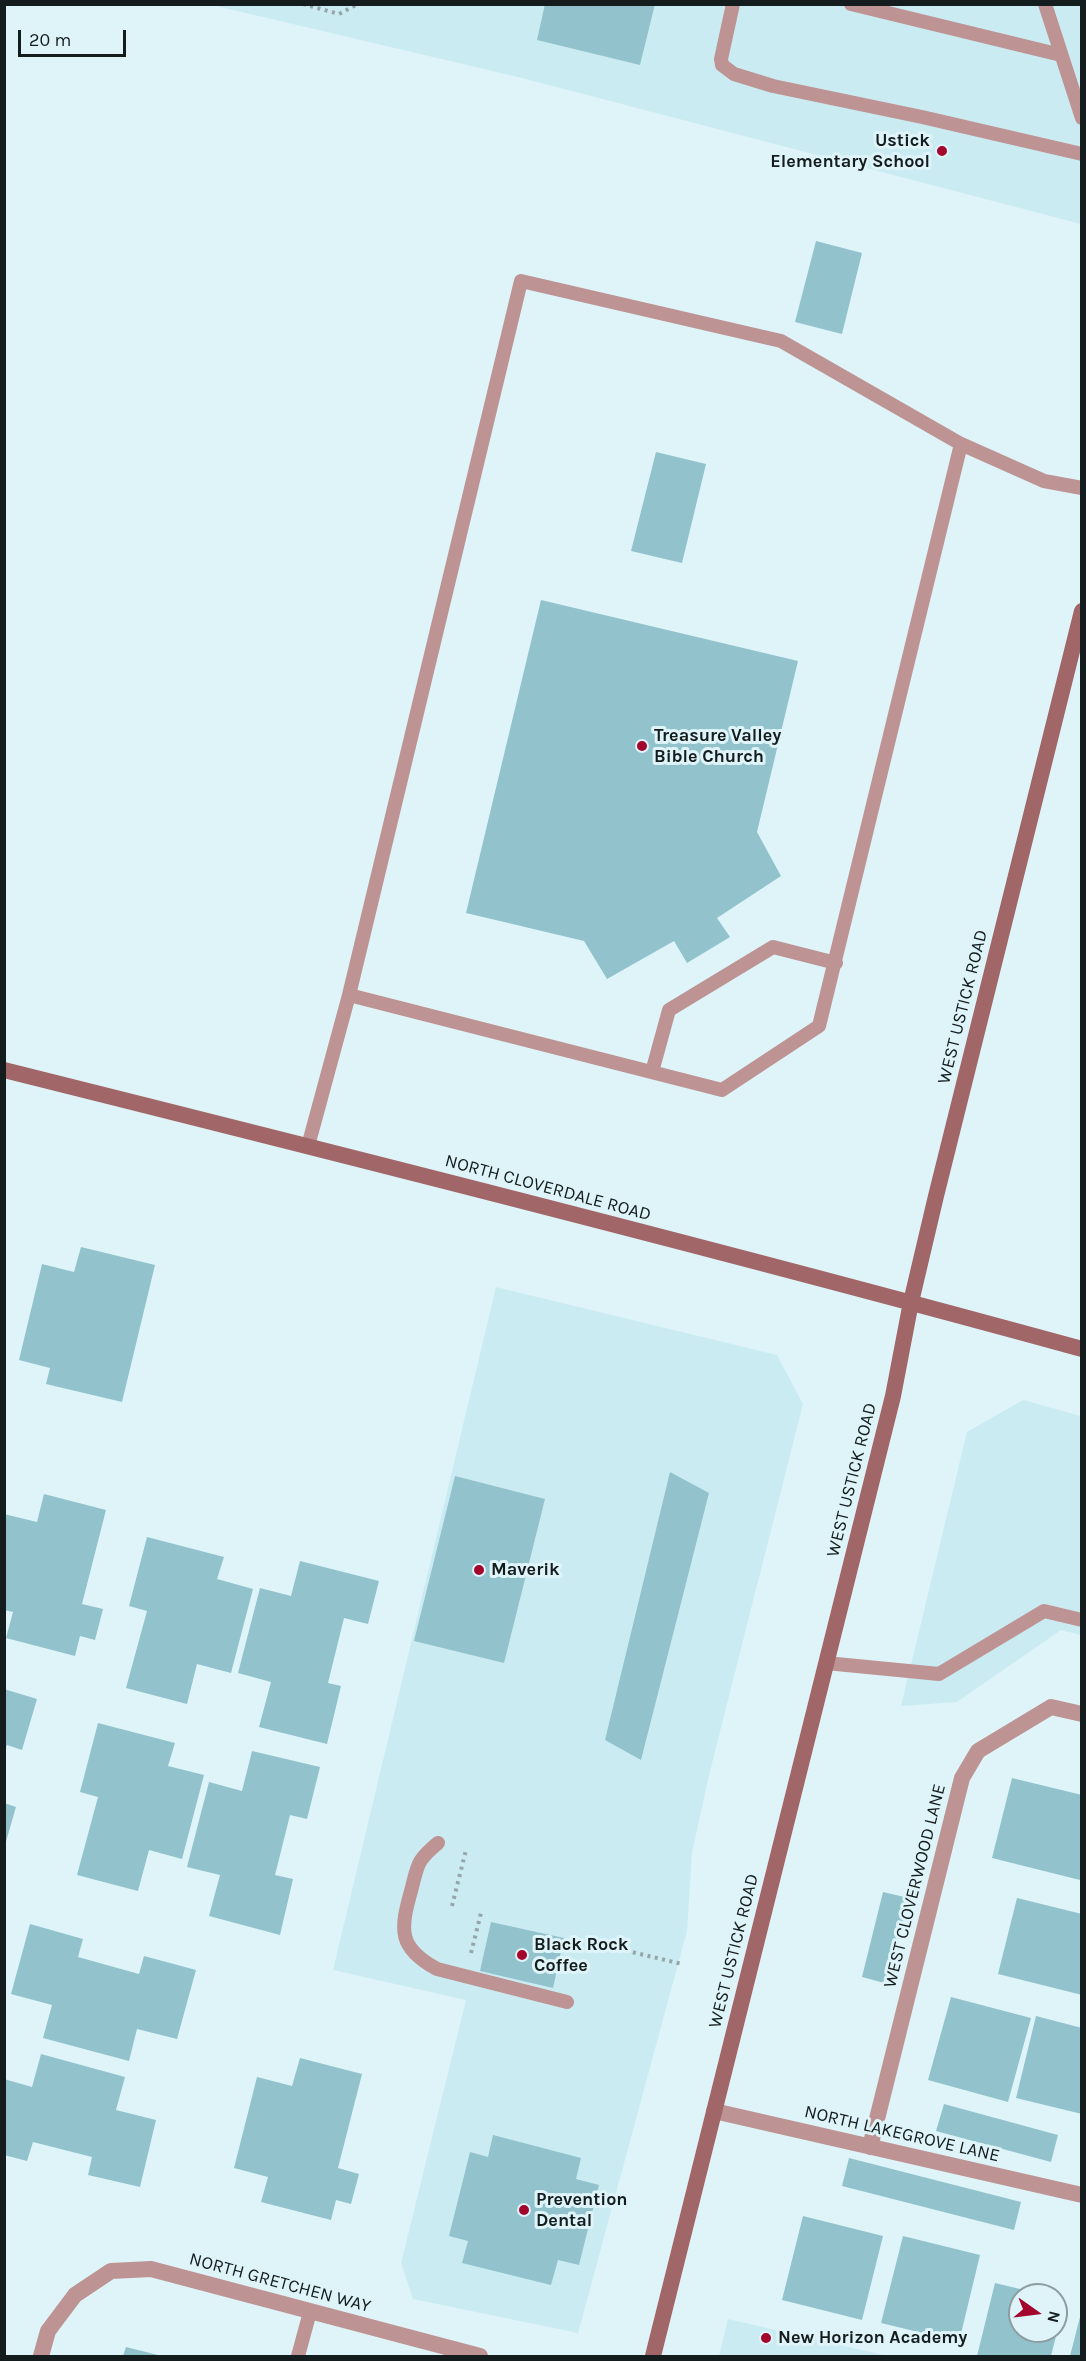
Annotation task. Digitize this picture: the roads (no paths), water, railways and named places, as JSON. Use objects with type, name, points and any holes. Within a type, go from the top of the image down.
[{"type":"main road","name":"WEST USTICK ROAD","points":[[652,2356],[893,1396],[911,1302],[1082,611]]},
{"type":"main road","name":"NORTH CLOVERDALE ROAD","points":[[4,1070],[911,1302],[1082,1349]]},
{"type":"street","name":"WEST CLOVERWOOD LANE","points":[[870,2147],[962,1778],[978,1751],[1051,1707],[1082,1714]]},
{"type":"street","name":"NORTH LAKEGROVE LANE","points":[[714,2111],[1082,2195]]},
{"type":"street","name":"NORTH GRETCHEN WAY","points":[[41,2356],[48,2331],[75,2295],[111,2271],[151,2269],[480,2356]]},
{"type":"lane","points":[[733,4],[721,59],[722,65],[734,74],[773,86],[1082,154]]},
{"type":"lane","points":[[851,4],[1061,55]]},
{"type":"lane","points":[[1045,4],[1082,118]]},
{"type":"lane","points":[[308,1146],[349,995],[521,281],[782,341],[962,444],[1044,481],[1082,488]]},
{"type":"lane","points":[[349,995],[722,1090],[819,1026],[962,444]]},
{"type":"lane","points":[[651,1072],[669,1010],[772,947],[836,963]]},
{"type":"lane","points":[[826,1663],[939,1674],[1044,1611],[1082,1620]]},
{"type":"lane","points":[[438,1844],[421,1857],[403,1918],[404,1933],[411,1949],[423,1962],[437,1969],[567,2002]]},
{"type":"lane","points":[[298,2356],[310,2312]]},
{"type":"place","name":"Ustick Elementary School","points":[[942,151]]},
{"type":"place","name":"Treasure Valley Bible Church","points":[[642,746]]},
{"type":"place","name":"Maverik","points":[[479,1570]]},
{"type":"place","name":"Black Rock Coffee","points":[[522,1955]]},
{"type":"place","name":"Prevention Dental","points":[[524,2210]]},
{"type":"place","name":"New Horizon Academy","points":[[766,2338]]}]
